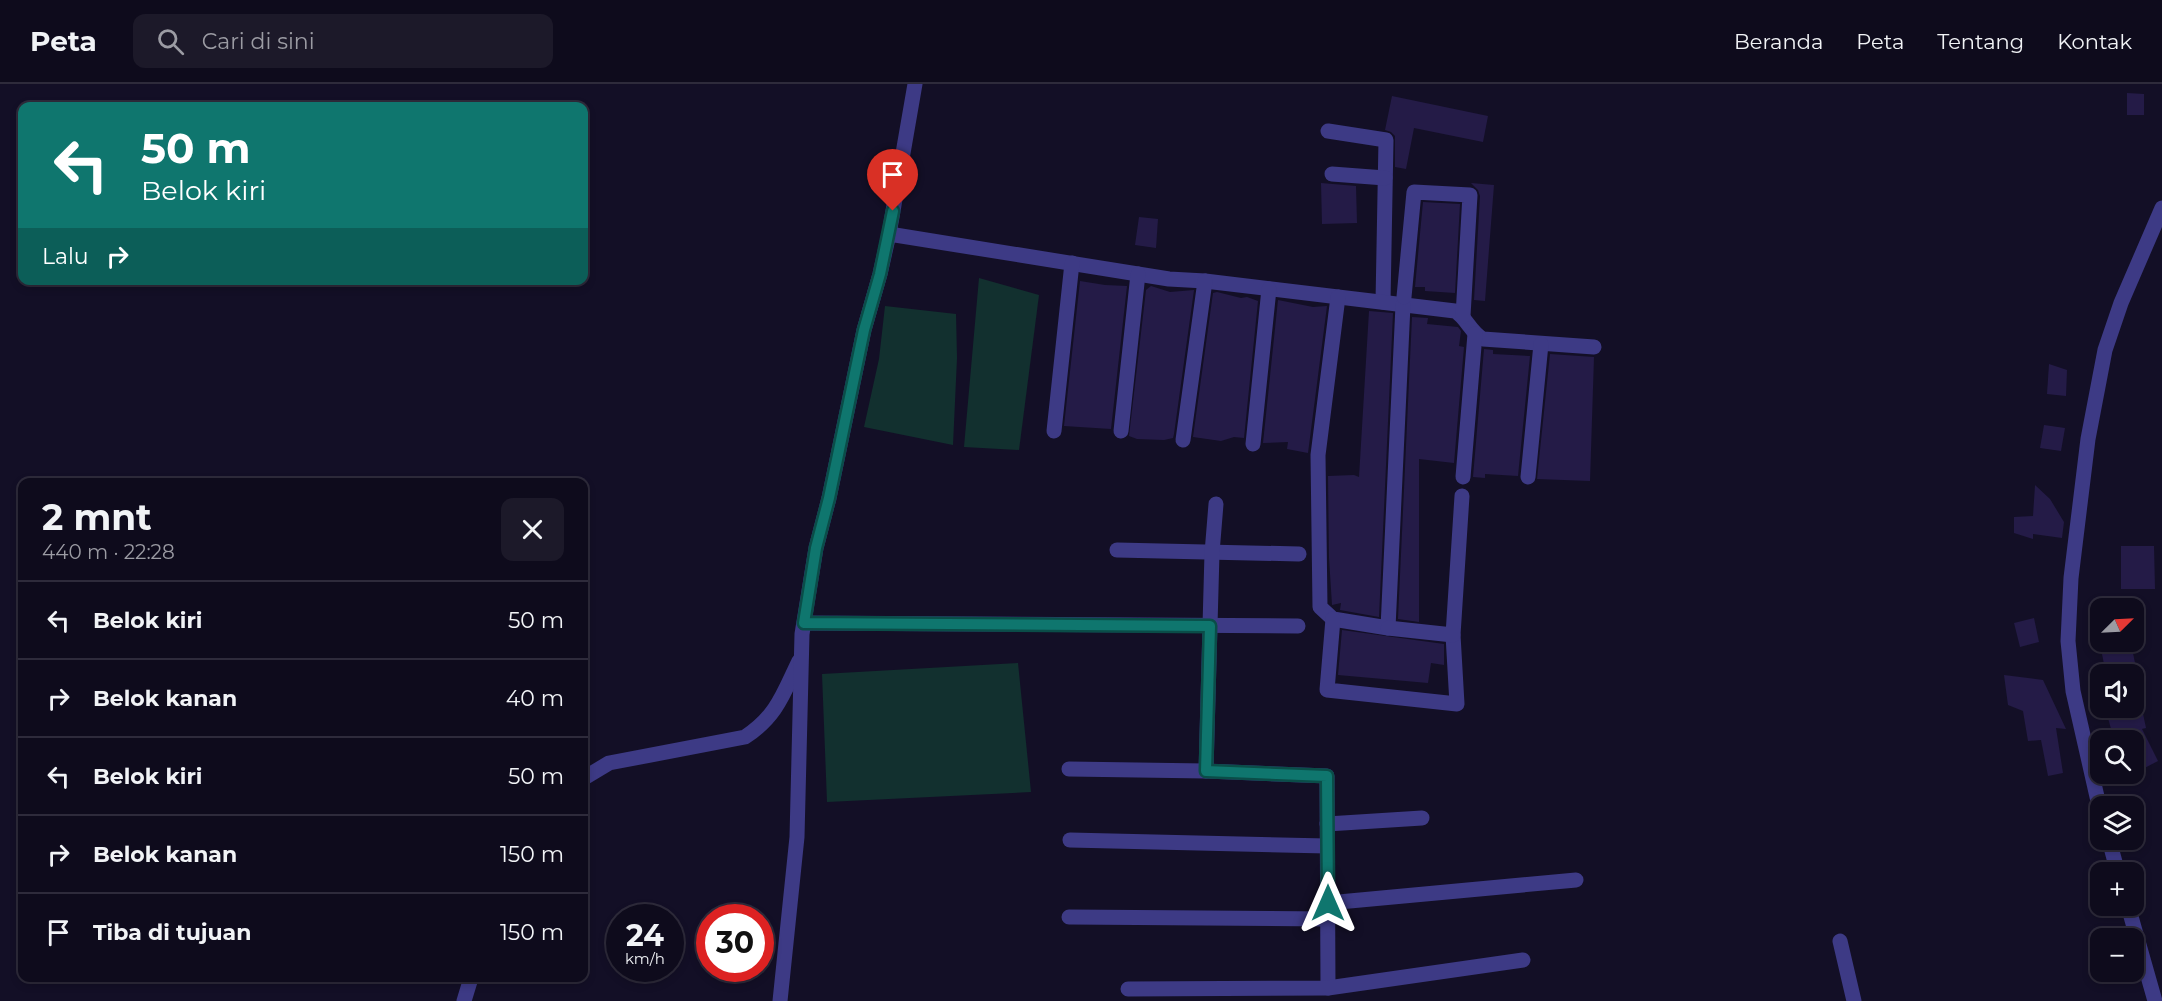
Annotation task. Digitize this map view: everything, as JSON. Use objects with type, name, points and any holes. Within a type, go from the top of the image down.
[{"type":"street","points":[[780,1001],[797,837],[801,656],[804,623],[816,548],[829,498],[864,330],[889,234],[915,84]]},
{"type":"street","points":[[1328,131],[1386,140],[1383,302]]},
{"type":"street","points":[[1332,174],[1385,178]]},
{"type":"street","points":[[1388,628],[1404,301],[1414,192],[1470,195],[1464,316]]},
{"type":"street","points":[[2097,796],[2073,691],[2068,641],[2071,578],[2088,439],[2105,350],[2121,303],[2161,213]]},
{"type":"street","points":[[889,234],[1138,274],[1383,302],[1404,301],[1455,311],[1464,316],[1475,334],[1483,339],[1594,347]]},
{"type":"street","points":[[1054,431],[1072,263]]},
{"type":"street","points":[[1121,431],[1138,274]]},
{"type":"street","points":[[1182,440],[1205,281]]},
{"type":"street","points":[[1253,444],[1269,289]]},
{"type":"street","points":[[1338,297],[1318,456],[1320,608],[1333,619],[1453,635]]},
{"type":"street","points":[[1463,477],[1475,334]]},
{"type":"street","points":[[1528,477],[1540,344]]},
{"type":"street","points":[[1333,619],[1328,690],[1456,704],[1453,635],[1462,495]]},
{"type":"street","points":[[1206,771],[1212,553],[1216,504]]},
{"type":"street","points":[[1117,550],[1299,554]]},
{"type":"street","points":[[804,623],[1298,627]]},
{"type":"street","points":[[588,776],[609,763],[745,736],[762,726],[775,710],[801,656]]},
{"type":"street","points":[[1069,769],[1327,776],[1328,987]]},
{"type":"street","points":[[1327,824],[1422,818]]},
{"type":"street","points":[[1070,840],[1328,846]]},
{"type":"street","points":[[1069,916],[1328,911],[1576,880]]},
{"type":"street","points":[[2131,916],[2155,1001]]},
{"type":"street","points":[[1840,941],[1854,1001]]},
{"type":"street","points":[[1128,989],[1328,987],[1523,960]]},
{"type":"street","points":[[464,1001],[470,982]]},
{"type":"green space","points":[[979,278],[1039,295],[1019,450],[964,447]]},
{"type":"green space","points":[[885,306],[956,314],[957,358],[953,445],[864,427],[879,359]]},
{"type":"green space","points":[[1018,663],[1031,792],[827,802],[822,674]]},
{"type":"building","points":[[2127,93],[2144,94],[2144,115],[2127,115]]},
{"type":"building","points":[[1392,96],[1488,116],[1483,142],[1414,128],[1406,169],[1395,167],[1395,136],[1385,130]]},
{"type":"building","points":[[1321,183],[1356,186],[1357,223],[1322,224]]},
{"type":"building","points":[[1471,183],[1494,185],[1485,301],[1474,300],[1480,196]]},
{"type":"building","points":[[1423,202],[1460,204],[1455,293],[1425,291],[1425,287],[1415,287]]},
{"type":"building","points":[[1139,217],[1158,219],[1156,248],[1135,245]]},
{"type":"building","points":[[1080,281],[1127,286],[1111,429],[1064,426]]},
{"type":"building","points":[[1151,286],[1170,292],[1194,290],[1174,434],[1173,438],[1164,440],[1137,439],[1129,436],[1146,290]]},
{"type":"building","points":[[1213,293],[1258,301],[1244,438],[1234,437],[1221,441],[1193,437]]},
{"type":"building","points":[[1278,300],[1313,307],[1327,306],[1308,453],[1287,449],[1288,442],[1263,443]]},
{"type":"building","points":[[1369,311],[1393,313],[1379,617],[1340,610],[1341,603],[1332,605],[1329,558],[1328,476],[1354,475],[1359,477]]},
{"type":"building","points":[[1412,317],[1428,318],[1427,324],[1458,327],[1461,331],[1459,346],[1464,347],[1454,463],[1419,459],[1419,622],[1398,619]]},
{"type":"building","points":[[1484,349],[1493,350],[1493,354],[1530,356],[1518,476],[1485,474],[1485,478],[1473,477]]},
{"type":"building","points":[[1550,354],[1594,357],[1590,481],[1537,479]]},
{"type":"building","points":[[2049,364],[2067,370],[2066,396],[2047,394]]},
{"type":"building","points":[[2044,425],[2065,428],[2061,451],[2040,448]]},
{"type":"building","points":[[2035,485],[2050,499],[2064,522],[2062,538],[2033,534],[2033,539],[2014,533],[2014,517],[2033,516]]},
{"type":"building","points":[[2121,546],[2154,546],[2155,589],[2121,589]]},
{"type":"building","points":[[2034,618],[2039,642],[2020,647],[2014,623]]},
{"type":"building","points":[[1342,630],[1444,644],[1444,665],[1431,663],[1428,683],[1338,675]]},
{"type":"building","points":[[2102,652],[2133,652],[2135,663],[2104,664]]},
{"type":"building","points":[[2004,675],[2043,680],[2066,729],[2056,728],[2063,773],[2048,776],[2041,740],[2028,741],[2023,711],[2008,705]]},
{"type":"building","points":[[2108,718],[2144,718],[2146,728],[2142,730],[2111,730]]},
{"type":"building","points":[[2144,733],[2158,761],[2144,768]]},
{"type":"route","points":[[893,211],[816,548],[804,623],[1210,626],[1206,771],[1327,776],[1328,903]]}]
